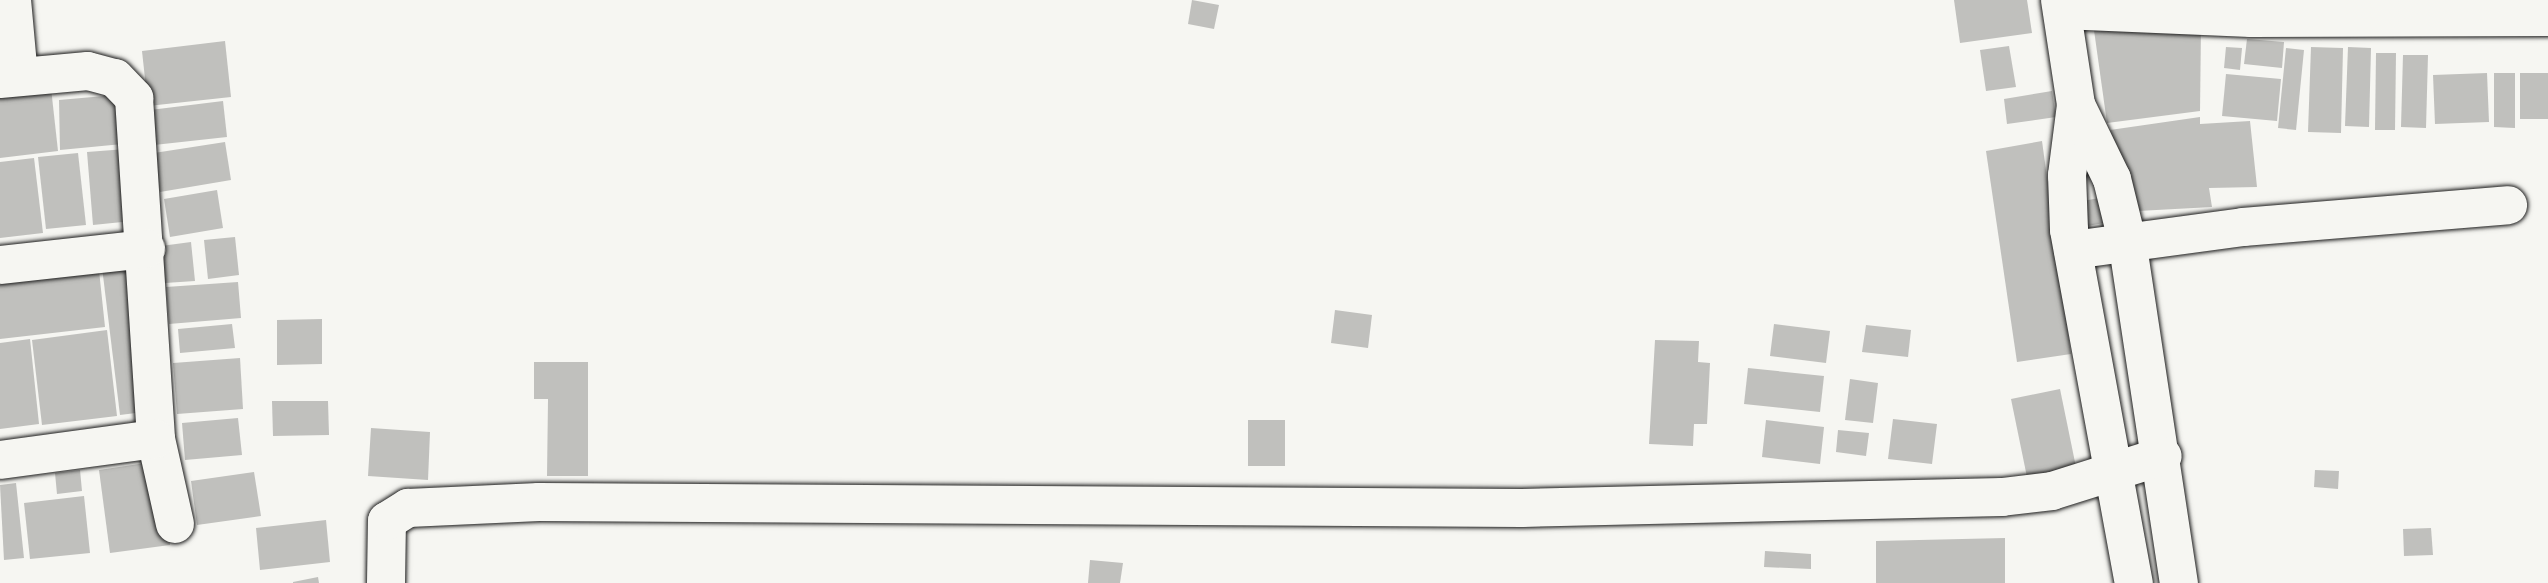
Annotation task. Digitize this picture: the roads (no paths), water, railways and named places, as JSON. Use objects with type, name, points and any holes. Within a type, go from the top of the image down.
[{"type":"street","points":[[12,0],[10,78],[88,71],[125,84],[134,98],[146,248],[156,439],[175,524]]},
{"type":"street","points":[[2134,583],[2116,471],[2073,250],[2067,174],[2076,104],[2061,5],[2548,17]]},
{"type":"street","points":[[2076,104],[2108,168],[2127,240],[2163,456],[2179,583]]},
{"type":"street","points":[[2073,250],[2127,240],[2508,205]]},
{"type":"street","points":[[0,265],[146,248]]},
{"type":"street","points":[[0,460],[156,439]]},
{"type":"street","points":[[386,583],[387,521],[397,510],[420,508],[539,502],[1522,508],[2019,497],[2163,456]]}]
